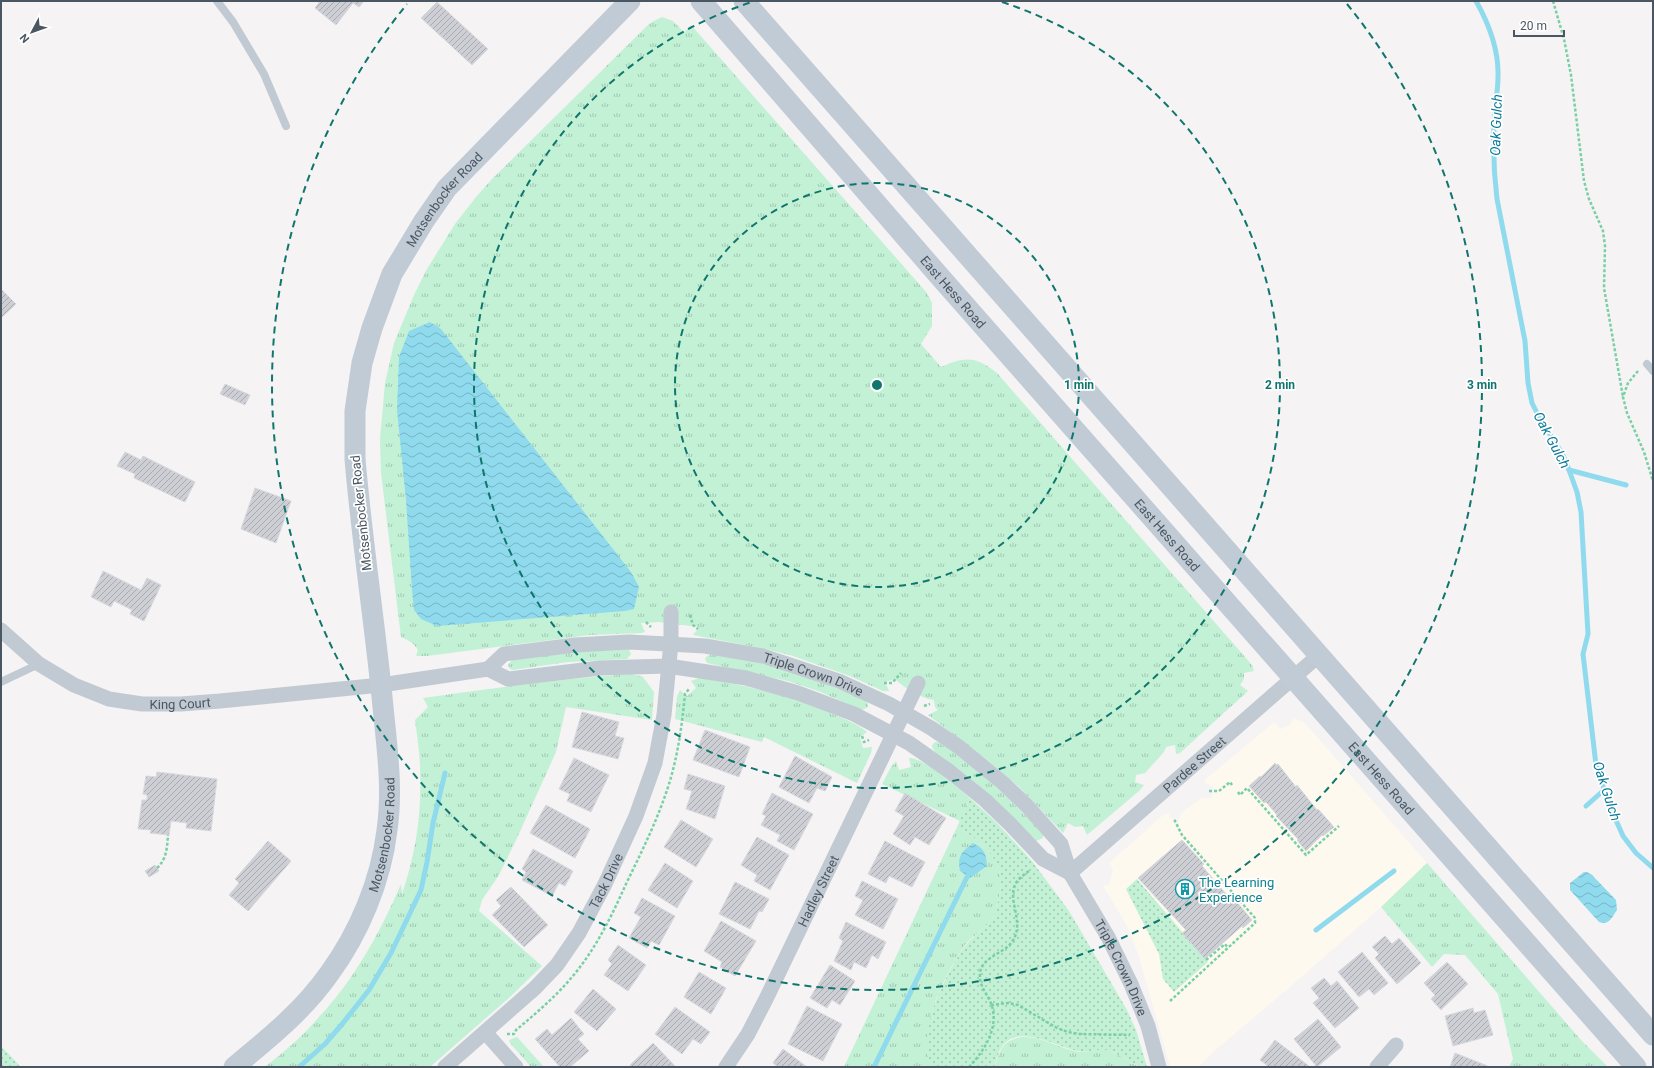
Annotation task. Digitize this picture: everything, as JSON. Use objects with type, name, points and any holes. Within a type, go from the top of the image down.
[{"type":"main road","name":"Motsenbocker Road","points":[[234,1067],[286,1023],[315,992],[329,974],[358,925],[370,899],[384,851],[390,809],[390,783],[381,684],[355,459],[355,411],[362,364],[372,328],[392,274],[446,188],[630,1]]},
{"type":"main road","name":"East Hess Road","points":[[701,1],[941,278],[1636,1067]]},
{"type":"main road","points":[[744,1],[1318,656],[1653,1035]]},
{"type":"street","name":"Tack Drive","points":[[445,1067],[535,988],[557,965],[579,934],[605,884],[636,816],[653,769],[664,715],[671,643],[671,612]]},
{"type":"street","name":"King Court","points":[[1,630],[39,664],[58,677],[88,692],[109,699],[142,704],[181,704],[220,701],[381,684]]},
{"type":"street","name":"Triple Crown Drive","points":[[1070,873],[1043,859],[1011,825],[964,782],[893,733],[854,714],[779,687],[726,674],[668,666],[616,667],[508,679],[488,669],[504,654],[608,642],[671,643],[731,650],[778,661],[845,683],[903,712],[959,747],[1015,794],[1061,844],[1070,873],[1097,917],[1122,965],[1145,1020],[1159,1067]]},
{"type":"street","name":"Pardee Street","points":[[1070,873],[1318,656]]},
{"type":"street","points":[[381,684],[488,669]]},
{"type":"street","name":"Hadley Street","points":[[726,1067],[748,1034],[764,1004],[918,683]]},
{"type":"street","points":[[485,1032],[516,1067]]},
{"type":"street","points":[[1377,1067],[1396,1044]]},
{"type":"lane","points":[[217,1],[233,22],[264,74],[286,126]]},
{"type":"lane","points":[[1647,364],[1653,371]]},
{"type":"lane","points":[[1,682],[39,664]]},
{"type":"path","points":[[1553,1],[1564,39],[1571,75],[1584,181],[1589,199],[1602,231],[1605,246],[1604,288],[1623,397],[1627,413],[1644,452],[1653,481]]},
{"type":"path","points":[[1623,397],[1632,377],[1647,364]]},
{"type":"path","points":[[646,622],[651,627]]},
{"type":"path","points":[[688,628],[693,625]]},
{"type":"path","points":[[685,684],[689,689],[696,686]]},
{"type":"path","points":[[924,707],[930,704]]},
{"type":"path","points":[[857,734],[863,736],[864,742],[871,739]]},
{"type":"path","points":[[1209,791],[1219,791],[1230,782],[1232,784]]},
{"type":"path","points":[[1238,792],[1240,794],[1247,788],[1306,855],[1339,826]]},
{"type":"path","points":[[1170,1001],[1255,923],[1255,918],[1182,835],[1174,819]]},
{"type":"path","points":[[157,868],[166,854],[168,835]]},
{"type":"path","points":[[969,1067],[982,1052],[991,1034],[994,1019],[991,1004],[980,983],[980,970],[987,961],[1013,940],[1018,923],[1014,900],[1015,885],[1017,881],[1030,870]]},
{"type":"path","points":[[1206,960],[1225,944],[1228,948]]},
{"type":"path","points":[[991,1004],[1008,1003],[1018,1005],[1057,1028],[1068,1032],[1079,1034],[1130,1035]]},
{"type":"shaded area","points":[[1294,718],[1305,723],[1427,863],[1381,907],[1213,1052],[1199,1067],[1170,1066],[1138,954],[1127,926],[1103,886],[1109,885],[1113,871],[1109,863],[1162,816],[1169,813],[1169,817],[1178,822],[1181,813],[1202,798],[1212,798],[1213,787],[1204,782],[1206,779],[1274,722],[1280,729],[1289,726]]},
{"type":"green space","points":[[662,17],[673,21],[684,32],[691,25],[927,293],[932,303],[932,326],[921,344],[941,367],[957,361],[970,360],[983,363],[997,373],[1252,665],[1254,671],[1244,673],[1244,679],[1240,685],[1248,691],[1180,753],[1176,754],[1175,745],[1166,747],[1164,752],[1145,773],[1136,775],[1135,782],[1144,785],[1139,791],[1087,835],[1083,826],[1075,827],[1068,823],[1063,833],[1018,786],[928,715],[938,710],[935,707],[934,700],[913,692],[895,679],[885,682],[889,691],[883,691],[850,676],[790,655],[693,635],[699,627],[659,622],[641,623],[645,632],[641,633],[590,635],[427,656],[416,656],[418,650],[415,645],[401,637],[381,473],[380,439],[385,383],[394,343],[414,295],[427,269],[455,224],[492,179],[650,23]]},
{"type":"green space","points":[[629,650],[631,654],[627,659],[568,662],[512,670],[508,665],[512,660],[573,652]]},
{"type":"green space","points":[[713,654],[757,662],[800,674],[864,699],[868,703],[868,707],[862,710],[818,691],[788,681],[707,663],[705,659],[707,656]]},
{"type":"green space","points":[[632,674],[643,677],[654,692],[652,720],[566,707],[556,752],[499,875],[482,900],[479,911],[542,966],[511,996],[430,1067],[265,1067],[300,1037],[332,1003],[366,954],[385,919],[401,884],[402,894],[411,863],[419,817],[420,763],[415,720],[428,707],[423,698],[553,681]]},
{"type":"green space","points":[[699,678],[752,688],[802,702],[848,720],[860,727],[867,732],[860,737],[863,748],[872,747],[871,753],[857,783],[764,737],[762,742],[675,719],[677,696],[680,690],[687,696],[696,688],[691,681]]},
{"type":"green space","points":[[935,742],[938,742],[967,762],[994,785],[1043,834],[1043,838],[1036,841],[988,794],[935,752],[932,745]]},
{"type":"green space","points":[[909,758],[923,762],[970,798],[960,821],[882,784],[896,761],[899,770],[911,767]]},
{"type":"green space","points":[[970,798],[996,822],[1032,861],[1069,911],[1127,1010],[1136,1030],[1147,1067],[1132,1063],[1110,1051],[1101,1050],[1082,1052],[1039,1039],[1019,1037],[1011,1039],[1002,1046],[994,1067],[931,1067],[927,1043],[928,1031],[930,1019],[938,996],[948,974],[961,952],[969,941],[987,925],[993,917],[997,907],[1000,891],[1001,876],[994,858],[977,840],[957,827]]},
{"type":"green space","points":[[957,827],[977,840],[994,858],[1000,873],[1001,888],[994,915],[987,925],[965,945],[958,955],[937,998],[930,1024],[929,1042],[931,1067],[844,1067]]},
{"type":"green space","points":[[1427,863],[1581,1040],[1608,1067],[1509,1067],[1513,1059],[1498,994],[1465,955],[1444,954],[1432,967],[1381,907]]},
{"type":"green space","points":[[1137,879],[1208,962],[1174,992],[1163,979],[1159,954],[1126,889]]},
{"type":"green space","points":[[517,1037],[544,1067],[531,1067],[510,1043],[509,1040]]},
{"type":"green space","points":[[1021,1037],[1037,1038],[1080,1052],[1098,1050],[1110,1051],[1140,1067],[994,1067],[1005,1044]]},
{"type":"green space","points":[[1,1046],[21,1067],[1,1067]]},
{"type":"water","points":[[430,322],[441,329],[631,572],[639,587],[634,609],[625,611],[437,626],[421,619],[414,610],[406,500],[397,410],[399,357],[409,331]]},
{"type":"water","points":[[973,843],[980,847],[984,852],[987,866],[970,878],[960,871],[959,862],[965,849]]},
{"type":"water","points":[[1584,872],[1592,875],[1616,900],[1617,910],[1608,922],[1599,922],[1570,890],[1570,883]]},
{"type":"building","points":[[320,1],[364,1],[359,7],[353,3],[336,25],[315,8]]},
{"type":"building","points":[[437,2],[488,49],[472,65],[421,18]]},
{"type":"building","points":[[1,289],[16,304],[1,318]]},
{"type":"building","points":[[225,384],[250,395],[245,405],[220,394]]},
{"type":"building","points":[[125,452],[141,460],[143,456],[195,482],[185,502],[134,478],[135,474],[117,466]]},
{"type":"building","points":[[255,488],[291,501],[276,543],[241,529]]},
{"type":"building","points":[[103,571],[141,590],[147,578],[161,585],[144,621],[130,614],[132,610],[114,601],[111,607],[91,597]]},
{"type":"building","points":[[582,712],[619,722],[615,736],[624,738],[618,759],[572,747]]},
{"type":"building","points":[[705,730],[750,747],[739,777],[693,760]]},
{"type":"building","points":[[795,756],[832,777],[825,791],[817,788],[809,803],[779,787]]},
{"type":"building","points":[[574,758],[609,775],[591,812],[567,801],[570,794],[559,789]]},
{"type":"building","points":[[1275,763],[1276,765],[1278,764],[1296,787],[1297,785],[1317,810],[1318,809],[1334,827],[1323,836],[1322,835],[1306,851],[1297,840],[1298,839],[1276,816],[1277,815],[1266,802],[1264,803],[1249,786],[1260,776],[1261,777]]},
{"type":"building","points":[[157,772],[217,779],[211,831],[186,828],[187,823],[171,821],[169,835],[150,833],[151,830],[138,829],[142,800],[147,800],[147,795],[143,794],[146,776],[156,777]]},
{"type":"building","points":[[688,774],[725,786],[715,819],[686,809],[692,791],[684,789]]},
{"type":"building","points":[[772,793],[813,814],[794,850],[777,841],[780,835],[761,825],[766,816],[762,814]]},
{"type":"building","points":[[905,793],[946,818],[929,845],[915,837],[910,845],[893,834],[904,816],[895,811]]},
{"type":"building","points":[[546,805],[590,829],[575,858],[530,833]]},
{"type":"building","points":[[681,820],[713,839],[696,867],[664,847]]},
{"type":"building","points":[[757,837],[789,855],[770,890],[754,881],[757,875],[741,865]]},
{"type":"building","name":"The Learning Experience","points":[[1182,840],[1204,864],[1202,866],[1234,903],[1236,901],[1252,920],[1243,928],[1242,926],[1205,959],[1182,933],[1186,930],[1138,878]]},
{"type":"building","points":[[268,841],[291,861],[248,911],[229,895],[239,883],[235,879]]},
{"type":"building","points":[[885,841],[925,862],[912,887],[889,876],[886,883],[868,874]]},
{"type":"building","points":[[533,849],[573,871],[565,886],[559,883],[552,896],[522,880],[526,872],[522,869]]},
{"type":"building","points":[[665,863],[693,881],[677,908],[648,890]]},
{"type":"building","points":[[155,865],[159,871],[149,877],[145,871]]},
{"type":"building","points":[[862,881],[898,899],[883,929],[855,915],[863,900],[855,896]]},
{"type":"building","points":[[735,882],[769,899],[762,912],[759,911],[750,929],[719,914]]},
{"type":"building","points":[[511,887],[548,925],[524,947],[492,915],[501,906],[496,900]]},
{"type":"building","points":[[642,898],[675,916],[659,945],[651,941],[647,948],[629,938],[641,917],[634,913]]},
{"type":"building","points":[[721,921],[756,941],[735,976],[720,967],[722,962],[704,951]]},
{"type":"building","points":[[846,922],[886,942],[878,959],[872,955],[866,968],[854,962],[851,970],[834,961],[843,941],[839,938]]},
{"type":"building","points":[[1385,936],[1392,944],[1399,938],[1421,963],[1397,984],[1375,958],[1379,954],[1372,947]]},
{"type":"building","points":[[618,945],[646,965],[628,991],[604,975],[612,964],[608,960]]},
{"type":"building","points":[[1362,952],[1388,983],[1374,995],[1369,989],[1359,997],[1338,972]]},
{"type":"building","points":[[1447,962],[1468,984],[1441,1010],[1431,999],[1435,995],[1424,983]]},
{"type":"building","points":[[830,965],[855,981],[840,1005],[832,1000],[827,1008],[810,998]]},
{"type":"building","points":[[699,972],[726,988],[711,1014],[684,997]]},
{"type":"building","points":[[1324,978],[1331,986],[1337,981],[1359,1008],[1335,1028],[1313,1003],[1319,998],[1311,988]]},
{"type":"building","points":[[593,989],[616,1009],[597,1031],[574,1012]]},
{"type":"building","points":[[807,1006],[842,1024],[823,1061],[788,1044]]},
{"type":"building","points":[[675,1007],[710,1032],[701,1044],[693,1039],[682,1054],[655,1034]]},
{"type":"building","points":[[1473,1008],[1474,1013],[1485,1010],[1493,1035],[1453,1046],[1445,1016]]},
{"type":"building","points":[[571,1018],[584,1034],[578,1039],[589,1051],[570,1067],[560,1067],[535,1039],[547,1029],[552,1035]]},
{"type":"building","points":[[1318,1019],[1341,1047],[1317,1067],[1294,1039]]},
{"type":"building","points":[[1275,1040],[1309,1067],[1269,1067],[1260,1060]]},
{"type":"building","points":[[653,1043],[676,1067],[631,1067],[630,1065]]},
{"type":"building","points":[[783,1049],[807,1067],[778,1067],[773,1063]]},
{"type":"building","points":[[1455,1053],[1490,1067],[1450,1067]]},
{"type":"waterway","name":"Oak Gulch","points":[[1476,1],[1489,28],[1497,57],[1498,83],[1494,120],[1494,172],[1497,199],[1525,341],[1528,383],[1532,403],[1540,419],[1562,453],[1577,492],[1581,512],[1588,634],[1583,654],[1596,765],[1610,807],[1623,836],[1636,853],[1653,868]]},
{"type":"waterway","points":[[1569,470],[1626,485]]},
{"type":"waterway","points":[[299,1067],[325,1044],[343,1023],[369,990],[391,953],[421,890],[433,823],[445,773]]},
{"type":"waterway","points":[[1586,806],[1604,790]]},
{"type":"waterway","points":[[874,1067],[970,871]]},
{"type":"waterway","points":[[1316,930],[1394,871]]},
{"type":"place","name":"The Learning Experience","points":[[1185,889]]}]
